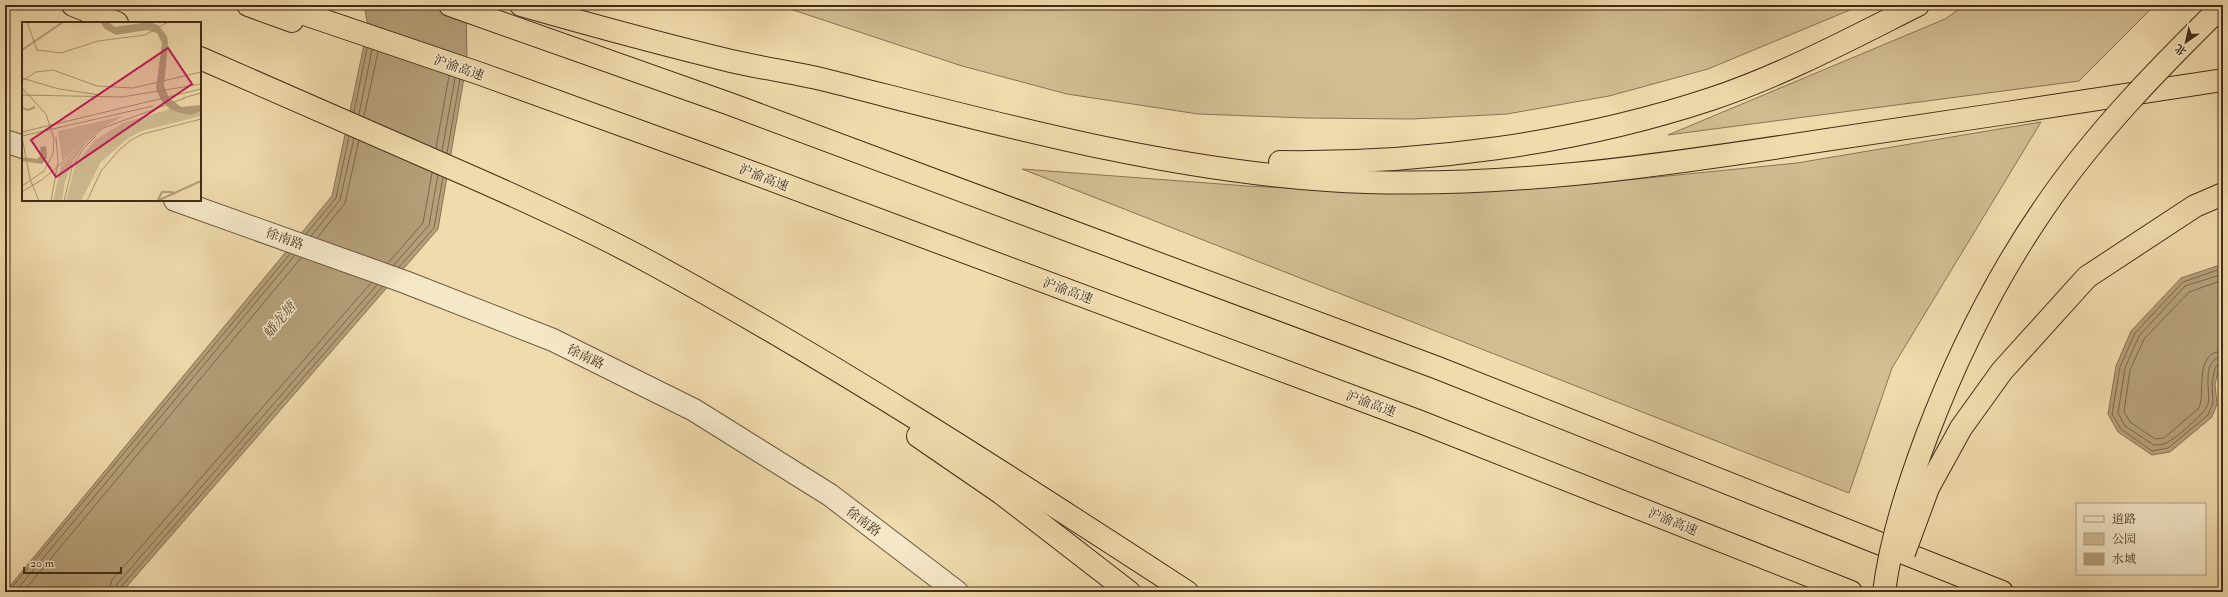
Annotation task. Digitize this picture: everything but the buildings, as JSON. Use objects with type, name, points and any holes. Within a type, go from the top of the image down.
[{"type":"highway","points":[[73,5],[115,22]]},
{"type":"highway","points":[[248,5],[319,25]]},
{"type":"highway","name":"沪渝高速","points":[[278,5],[319,25],[884,222],[1418,421],[1851,592]]},
{"type":"highway","points":[[521,5],[647,40],[736,62],[824,80],[1038,134],[1232,171],[1329,180],[1426,182],[1525,177],[1616,170],[1724,156],[2223,80]]},
{"type":"highway","points":[[1136,153],[1232,162],[1330,163],[1426,156],[1521,144],[1613,126],[1711,99],[1800,64],[1918,5]]},
{"type":"highway","points":[[1884,592],[1887,569],[1913,473],[1964,347],[2001,276],[2044,207],[2094,142],[2166,62],[2223,5]]},
{"type":"highway","points":[[459,8],[730,104],[1438,368],[2002,592]]},
{"type":"highway","points":[[201,58],[565,219],[652,264],[882,397],[1012,478],[1187,592]]},
{"type":"highway","points":[[1892,592],[1897,573],[1928,488],[1962,428],[2002,371],[2087,277],[2194,206],[2223,194]]},
{"type":"highway","points":[[652,264],[830,376],[988,484],[1129,592]]},
{"type":"street","points":[[5,141],[22,147]]},
{"type":"street","name":"徐南路","points":[[178,201],[405,282],[553,340],[694,410],[830,495],[957,592]]},
{"type":"green space","points":[[778,5],[1862,5],[1708,69],[1609,96],[1507,114],[1412,119],[1305,118],[1198,114],[1067,94],[962,66]]},
{"type":"green space","points":[[1965,5],[2155,5],[2079,81],[1668,135],[1945,19]]},
{"type":"green space","points":[[2041,122],[1892,368],[1849,493],[1022,169],[1247,186],[1394,193],[1588,184],[1797,163]]},
{"type":"water","name":"蟠龙塘","points":[[364,5],[466,5],[467,60],[438,229],[122,592],[5,592],[332,196],[368,26]]},
{"type":"water","points":[[2223,264],[2223,364],[2219,369],[2215,384],[2217,404],[2212,417],[2170,452],[2152,455],[2118,432],[2108,414],[2116,366],[2131,331],[2181,278]]}]
